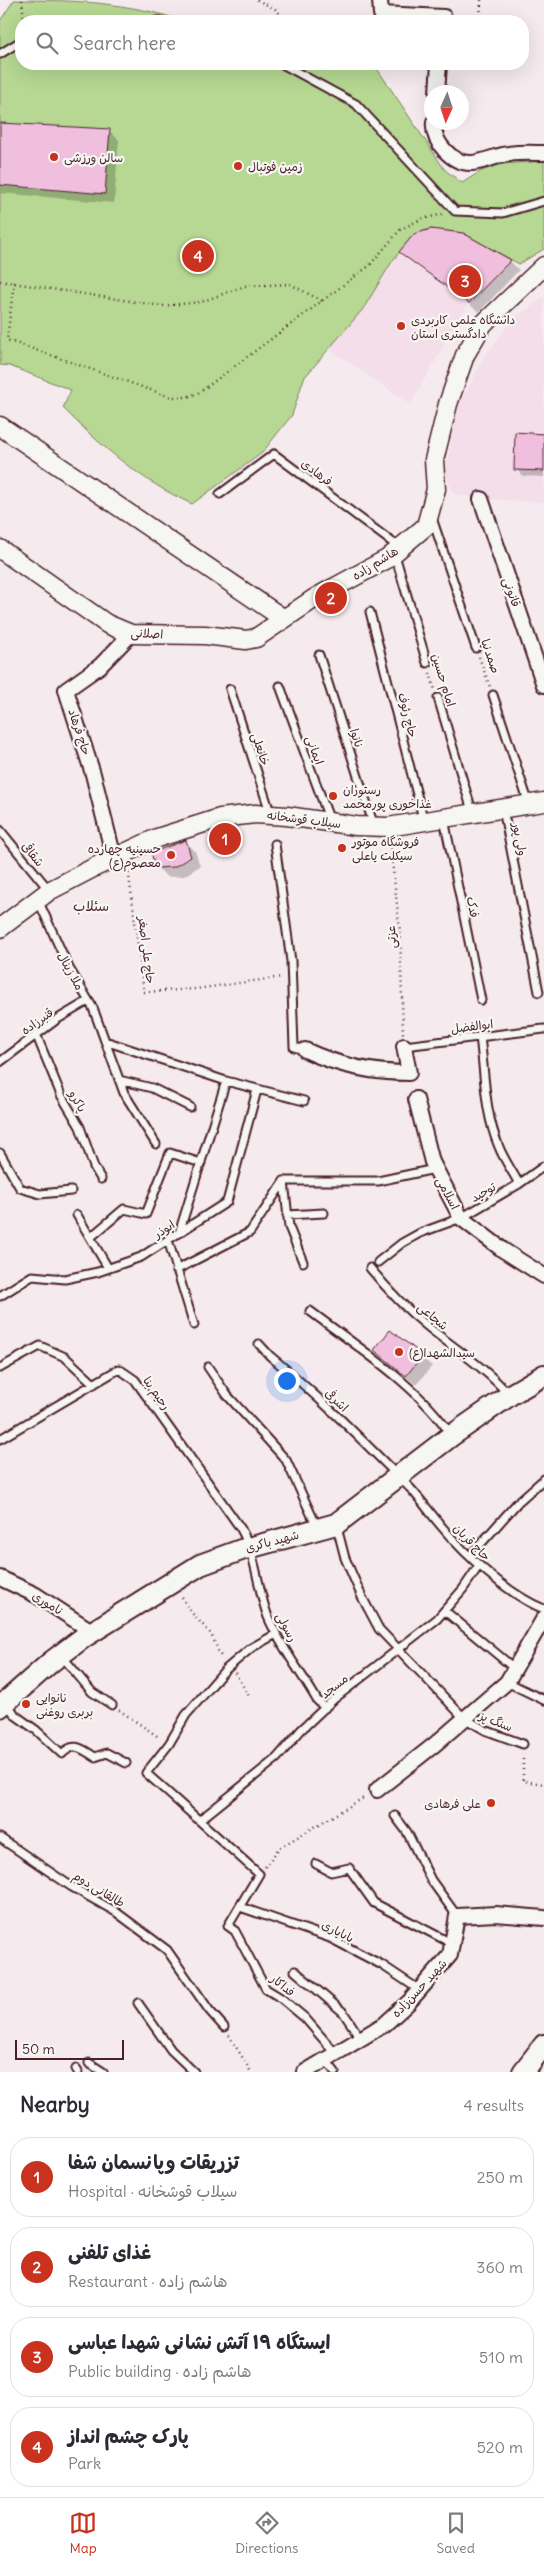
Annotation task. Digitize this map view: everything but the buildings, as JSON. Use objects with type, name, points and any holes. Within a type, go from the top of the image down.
[{"type":"main road","name":"شهید باکری","points":[[3,1704],[61,1655],[93,1632],[200,1566],[252,1547],[327,1526],[451,1436],[510,1395],[544,1375]]},
{"type":"main road","points":[[523,2072],[544,2045]]},
{"type":"street","points":[[380,0],[381,14],[402,15]]},
{"type":"street","points":[[438,85],[439,70]]},
{"type":"street","points":[[433,130],[442,147],[452,158],[471,163],[509,154],[544,153]]},
{"type":"street","name":"هاشم زاده","points":[[284,619],[314,598],[397,550],[426,526],[431,515],[436,489],[434,460],[448,404],[465,354],[483,324],[544,266]]},
{"type":"street","points":[[0,426],[284,619]]},
{"type":"street","name":"قانونی","points":[[481,499],[544,685]]},
{"type":"street","name":"اصلانی","points":[[0,549],[106,624],[131,634],[205,635],[246,640],[256,638],[284,619]]},
{"type":"street","name":"حاج فرهاد","points":[[120,856],[66,690],[100,666],[131,634]]},
{"type":"street","name":"سیلاب قوشخانه","points":[[0,928],[44,896],[120,856],[157,838],[220,818],[255,814],[381,827],[444,819],[536,803]]},
{"type":"street","points":[[305,1050],[340,1064],[365,1071],[408,1073],[404,1046]]},
{"type":"street","name":"اسلامی","points":[[416,1099],[435,1169],[461,1218],[496,1246],[544,1276]]},
{"type":"street","name":"ناموری","points":[[0,1578],[36,1595],[93,1632]]},
{"type":"street","points":[[377,1790],[434,1745],[507,1682],[544,1618]]},
{"type":"street","points":[[458,1916],[496,1914],[544,1918]]},
{"type":"street","name":"شهید حسن‌زاده","points":[[305,2072],[361,2039],[399,2012],[418,1989],[443,1965],[453,1944],[458,1916]]},
{"type":"lane","points":[[0,54],[15,45]]},
{"type":"lane","points":[[293,70],[356,104],[455,211],[503,214],[544,201]]},
{"type":"lane","name":"فرهادی","points":[[220,494],[274,454],[397,550]]},
{"type":"lane","name":"صمدنیا","points":[[431,515],[476,648]]},
{"type":"lane","name":"امام حسین","points":[[397,550],[427,663]]},
{"type":"lane","name":"حاج رئوف","points":[[370,612],[424,822]]},
{"type":"lane","name":"نانوا","points":[[319,656],[381,827]]},
{"type":"lane","name":"ایمانی","points":[[280,686],[330,822]]},
{"type":"lane","name":"خانعلی","points":[[230,689],[271,815]]},
{"type":"lane","points":[[493,696],[536,803]]},
{"type":"lane","name":"امام حسین","points":[[438,698],[473,814]]},
{"type":"lane","name":"ولی پور","points":[[503,809],[539,992]]},
{"type":"lane","name":"فدک","points":[[444,819],[481,1000]]},
{"type":"lane","name":"شقاقی","points":[[0,830],[44,896]]},
{"type":"lane","points":[[275,844],[291,976],[294,1047],[305,1050]]},
{"type":"lane","name":"ملا زینال","points":[[44,896],[68,968],[88,1001],[129,1103],[156,1144]]},
{"type":"lane","name":"قنبرزاده","points":[[0,1062],[36,1034],[88,1001]]},
{"type":"lane","name":"ابوالفضل","points":[[404,1046],[544,1028]]},
{"type":"lane","name":"پاکرو","points":[[36,1034],[61,1095],[80,1127],[94,1167],[101,1179]]},
{"type":"lane","points":[[480,1037],[483,1076],[494,1134],[499,1148],[519,1184]]},
{"type":"lane","points":[[105,1041],[226,1081],[304,1101]]},
{"type":"lane","points":[[120,1080],[152,1088],[190,1107]]},
{"type":"lane","points":[[179,1233],[226,1081]]},
{"type":"lane","name":"ابوذر","points":[[0,1296],[32,1276],[65,1279],[141,1257],[227,1202],[257,1090]]},
{"type":"lane","points":[[0,1153],[20,1188],[40,1194],[71,1191]]},
{"type":"lane","points":[[91,1237],[124,1209],[146,1214],[170,1153],[201,1163]]},
{"type":"lane","name":"توحید","points":[[378,1262],[402,1243],[420,1233],[461,1218],[519,1184],[544,1166]]},
{"type":"lane","points":[[284,1181],[378,1181],[435,1169]]},
{"type":"lane","points":[[284,1181],[287,1215],[295,1246],[303,1262]]},
{"type":"lane","points":[[176,1270],[250,1232],[284,1181]]},
{"type":"lane","points":[[287,1215],[324,1213]]},
{"type":"lane","points":[[77,1216],[108,1268]]},
{"type":"lane","points":[[168,1240],[194,1325]]},
{"type":"lane","name":"شجاعی","points":[[370,1268],[410,1311],[443,1339],[477,1362],[510,1395]]},
{"type":"lane","points":[[310,1310],[405,1385],[442,1421],[451,1436]]},
{"type":"lane","name":"اشرفی","points":[[259,1344],[365,1441],[396,1477]]},
{"type":"lane","points":[[0,1368],[40,1346],[65,1357],[94,1384]]},
{"type":"lane","name":"سنگ پز","points":[[208,1367],[227,1395],[286,1460],[345,1558],[379,1629],[464,1718],[485,1730],[523,1744]]},
{"type":"lane","name":"رحیم بنا","points":[[0,1439],[119,1369],[134,1380],[185,1453],[229,1509],[252,1547]]},
{"type":"lane","name":"حاج قربان","points":[[396,1477],[427,1507],[441,1526],[478,1567],[519,1596],[544,1609]]},
{"type":"lane","points":[[470,1556],[518,1502],[544,1479]]},
{"type":"lane","name":"رسولی","points":[[252,1547],[268,1615],[276,1634],[317,1700],[325,1708]]},
{"type":"lane","name":"مسجد","points":[[200,1820],[277,1758],[325,1708],[445,1611],[478,1567]]},
{"type":"lane","points":[[445,1611],[515,1668]]},
{"type":"lane","points":[[240,1908],[259,1874],[146,1772],[169,1744],[186,1715],[224,1670],[252,1648],[276,1634]]},
{"type":"lane","points":[[61,1655],[92,1692],[112,1705]]},
{"type":"lane","points":[[507,1682],[544,1700]]},
{"type":"lane","points":[[3,1704],[62,1754],[68,1747],[76,1746],[95,1757],[107,1753],[126,1763]]},
{"type":"lane","points":[[394,1816],[407,1832],[431,1880],[458,1916]]},
{"type":"lane","name":"طالقانی دوم","points":[[0,1838],[92,1900],[116,1912],[167,1950],[180,1965],[209,2010],[224,2027]]},
{"type":"lane","points":[[316,1864],[332,1872],[349,1868],[374,1903],[453,1944]]},
{"type":"lane","name":"فداکار","points":[[240,1908],[228,1926],[235,1931],[266,1989],[281,1998],[305,2018],[331,2057],[335,2072]]},
{"type":"lane","name":"بابایاری","points":[[240,1908],[323,1935],[382,1965],[418,1989]]},
{"type":"lane","points":[[295,1971],[343,2012],[361,2039]]},
{"type":"lane","points":[[138,2003],[171,2050],[181,2062],[194,2072]]},
{"type":"lane","points":[[90,2063],[103,2072]]},
{"type":"path","points":[[22,0],[23,15]]},
{"type":"path","points":[[257,0],[275,9],[280,15]]},
{"type":"path","points":[[480,15],[481,0]]},
{"type":"path","points":[[14,282],[7,340],[171,398],[187,397],[200,392],[369,266],[400,230],[421,219],[455,211]]},
{"type":"path","points":[[0,280],[162,306],[201,302],[245,286],[290,284],[322,301]]},
{"type":"path","name":"صمدنیا","points":[[476,648],[493,696]]},
{"type":"path","name":"امام حسین","points":[[427,663],[438,698]]},
{"type":"path","name":"عزتی","points":[[381,827],[400,931],[404,1046]]},
{"type":"path","name":"حاج علی اصغر","points":[[120,856],[144,992],[196,989],[291,976]]},
{"type":"path","points":[[172,1584],[191,1612],[211,1634],[224,1670],[235,1672],[249,1696]]},
{"type":"path","points":[[112,1705],[169,1744]]},
{"type":"path","name":"سنگ پز","points":[[523,1744],[523,1781],[544,1784]]},
{"type":"path","points":[[259,1874],[279,1848],[377,1790]]},
{"type":"path","points":[[224,2027],[251,2072]]},
{"type":"shaded area","name":"دانشگاه علمی کاربردی دادگستری استان","points":[[399,252],[469,303],[410,404],[329,349]]},
{"type":"shaded area","points":[[544,297],[544,502],[481,499],[454,494],[445,475],[457,409],[485,356],[512,320]]},
{"type":"green space","points":[[14,0],[100,3],[163,15],[15,15],[15,70],[378,70],[445,170],[462,183],[481,171],[502,164],[544,161],[544,249],[519,264],[463,233],[431,229],[414,234],[393,260],[363,309],[304,378],[292,415],[262,453],[192,504],[173,495],[139,474],[63,408],[71,390],[10,366],[0,365],[0,21]]},
{"type":"place","name":"سالن ورزشی","points":[[54,157]]},
{"type":"place","name":"زمین فوتبال","points":[[238,166]]},
{"type":"place","name":"پارک چشم انداز","points":[[198,256]]},
{"type":"place","name":"ایستگاه ۱۹ آتش نشانی شهدا عباسی","points":[[465,281]]},
{"type":"place","name":"دانشگاه علمی کاربردی دادگستری استان","points":[[401,326]]},
{"type":"place","name":"غذای تلفنی","points":[[331,598]]},
{"type":"place","name":"رستوران غذاخوری پورمحمد","points":[[333,796]]},
{"type":"place","name":"تزریقات وپانسمان شفا","points":[[225,839]]},
{"type":"place","name":"فروشگاه موتور سیکلت یاعلی","points":[[342,848]]},
{"type":"place","name":"حسینیه چهارده معصوم(ع)","points":[[171,855]]},
{"type":"place","name":"سیدالشهدا(ع)","points":[[399,1352]]},
{"type":"place","name":"نانوایی بربری روغنی","points":[[26,1704]]},
{"type":"place","name":"علی فرهادی","points":[[491,1803]]},
{"type":"district","name":"سئلاب","points":[[91,906]]}]
